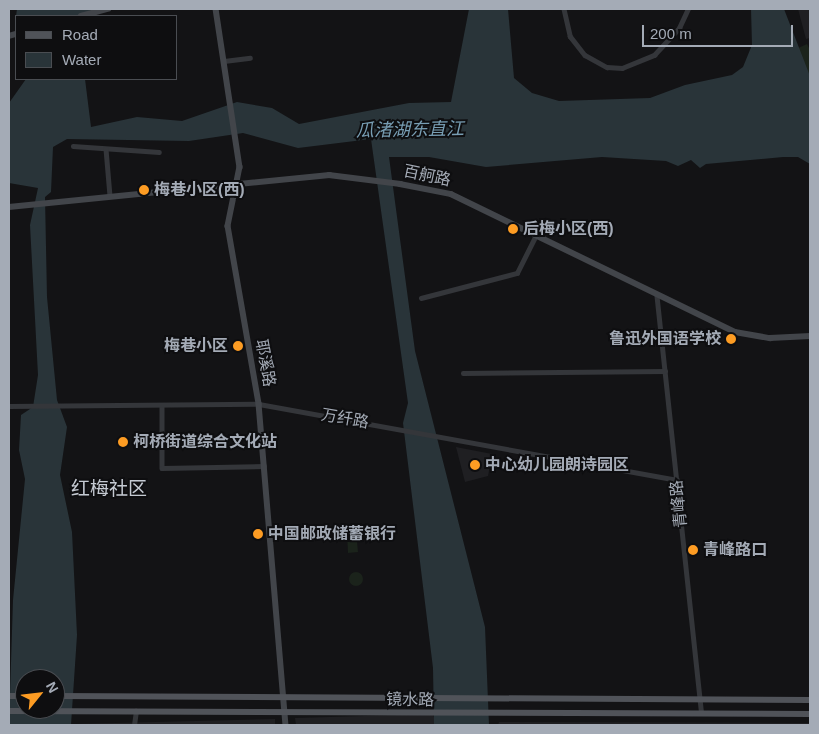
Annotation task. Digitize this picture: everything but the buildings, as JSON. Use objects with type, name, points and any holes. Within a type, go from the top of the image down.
[{"type":"main road","name":"镜水路","points":[[65,696],[285,696],[492,700],[700,698],[810,700]]},
{"type":"main road","name":"镜水路","points":[[9,711],[286,711],[492,716],[701,711],[810,714]]},
{"type":"street","points":[[85,15],[108,9]]},
{"type":"street","name":"耶溪路","points":[[216,9],[240,167],[234,183],[228,226],[259,404],[286,725]]},
{"type":"street","points":[[564,9],[570,36],[585,55],[608,67],[622,68],[654,55],[679,28],[688,9]]},
{"type":"street","points":[[224,61],[250,58]]},
{"type":"street","points":[[73,146],[158,152]]},
{"type":"street","points":[[106,148],[110,196]]},
{"type":"street","name":"百舸路","points":[[9,207],[329,175],[400,184],[451,194],[536,234],[657,296],[735,332],[770,338],[810,336]]},
{"type":"street","points":[[421,298],[517,273],[536,234]]},
{"type":"street","name":"青峰路","points":[[657,296],[701,711]]},
{"type":"street","points":[[463,373],[665,371]]},
{"type":"street","name":"万纤路","points":[[9,406],[259,404],[677,480]]},
{"type":"street","points":[[162,405],[162,468],[264,466]]},
{"type":"street","points":[[134,725],[136,711]]},
{"type":"shaded area","points":[[798,9],[810,9],[810,38],[806,39]]},
{"type":"shaded area","points":[[807,44],[810,50],[810,76],[796,49]]},
{"type":"shaded area","name":"中心幼儿园朗诗园区","points":[[456,447],[492,454],[488,476],[465,482]]},
{"type":"shaded area","points":[[347,531],[356,531],[358,552],[348,553]]},
{"type":"shaded area","points":[[353,572],[359,572],[363,579],[359,586],[353,586],[349,582],[349,576]]},
{"type":"shaded area","points":[[433,714],[436,725],[296,725],[295,718]]},
{"type":"shaded area","points":[[275,719],[275,725],[74,725],[74,724]]},
{"type":"shaded area","points":[[499,722],[810,723],[810,725],[498,725]]},
{"type":"water","points":[[17,9],[97,9],[94,15],[16,15]]},
{"type":"water","name":"瓜渚湖东直江","points":[[469,9],[508,9],[514,78],[532,93],[559,101],[650,98],[685,85],[732,75],[743,67],[752,45],[751,9],[784,9],[810,76],[810,164],[798,157],[783,157],[706,164],[700,168],[691,160],[678,166],[666,161],[602,157],[486,167],[429,157],[389,157],[415,351],[485,627],[489,725],[434,725],[433,668],[403,423],[408,403],[371,139],[298,148],[243,133],[189,141],[67,139],[53,147],[51,192],[45,197],[47,297],[57,400],[67,427],[60,475],[72,532],[77,635],[71,725],[9,725],[13,600],[25,479],[19,450],[21,415],[33,407],[38,375],[30,225],[38,188],[9,183],[9,103],[25,80],[85,80],[91,127],[137,117],[182,121],[237,102],[272,108],[299,124],[409,103],[451,102]]},
{"type":"place","name":"梅巷小区(西)","points":[[144,190]]},
{"type":"place","name":"后梅小区(西)","points":[[513,229]]},
{"type":"place","name":"鲁迅外国语学校","points":[[731,339]]},
{"type":"place","name":"梅巷小区","points":[[238,346]]},
{"type":"place","name":"柯桥街道综合文化站","points":[[123,442]]},
{"type":"place","name":"中心幼儿园朗诗园区","points":[[475,465]]},
{"type":"place","name":"中国邮政储蓄银行","points":[[258,534]]},
{"type":"place","name":"青峰路口","points":[[693,550]]},
{"type":"district","name":"红梅社区","points":[[109,489]]}]
